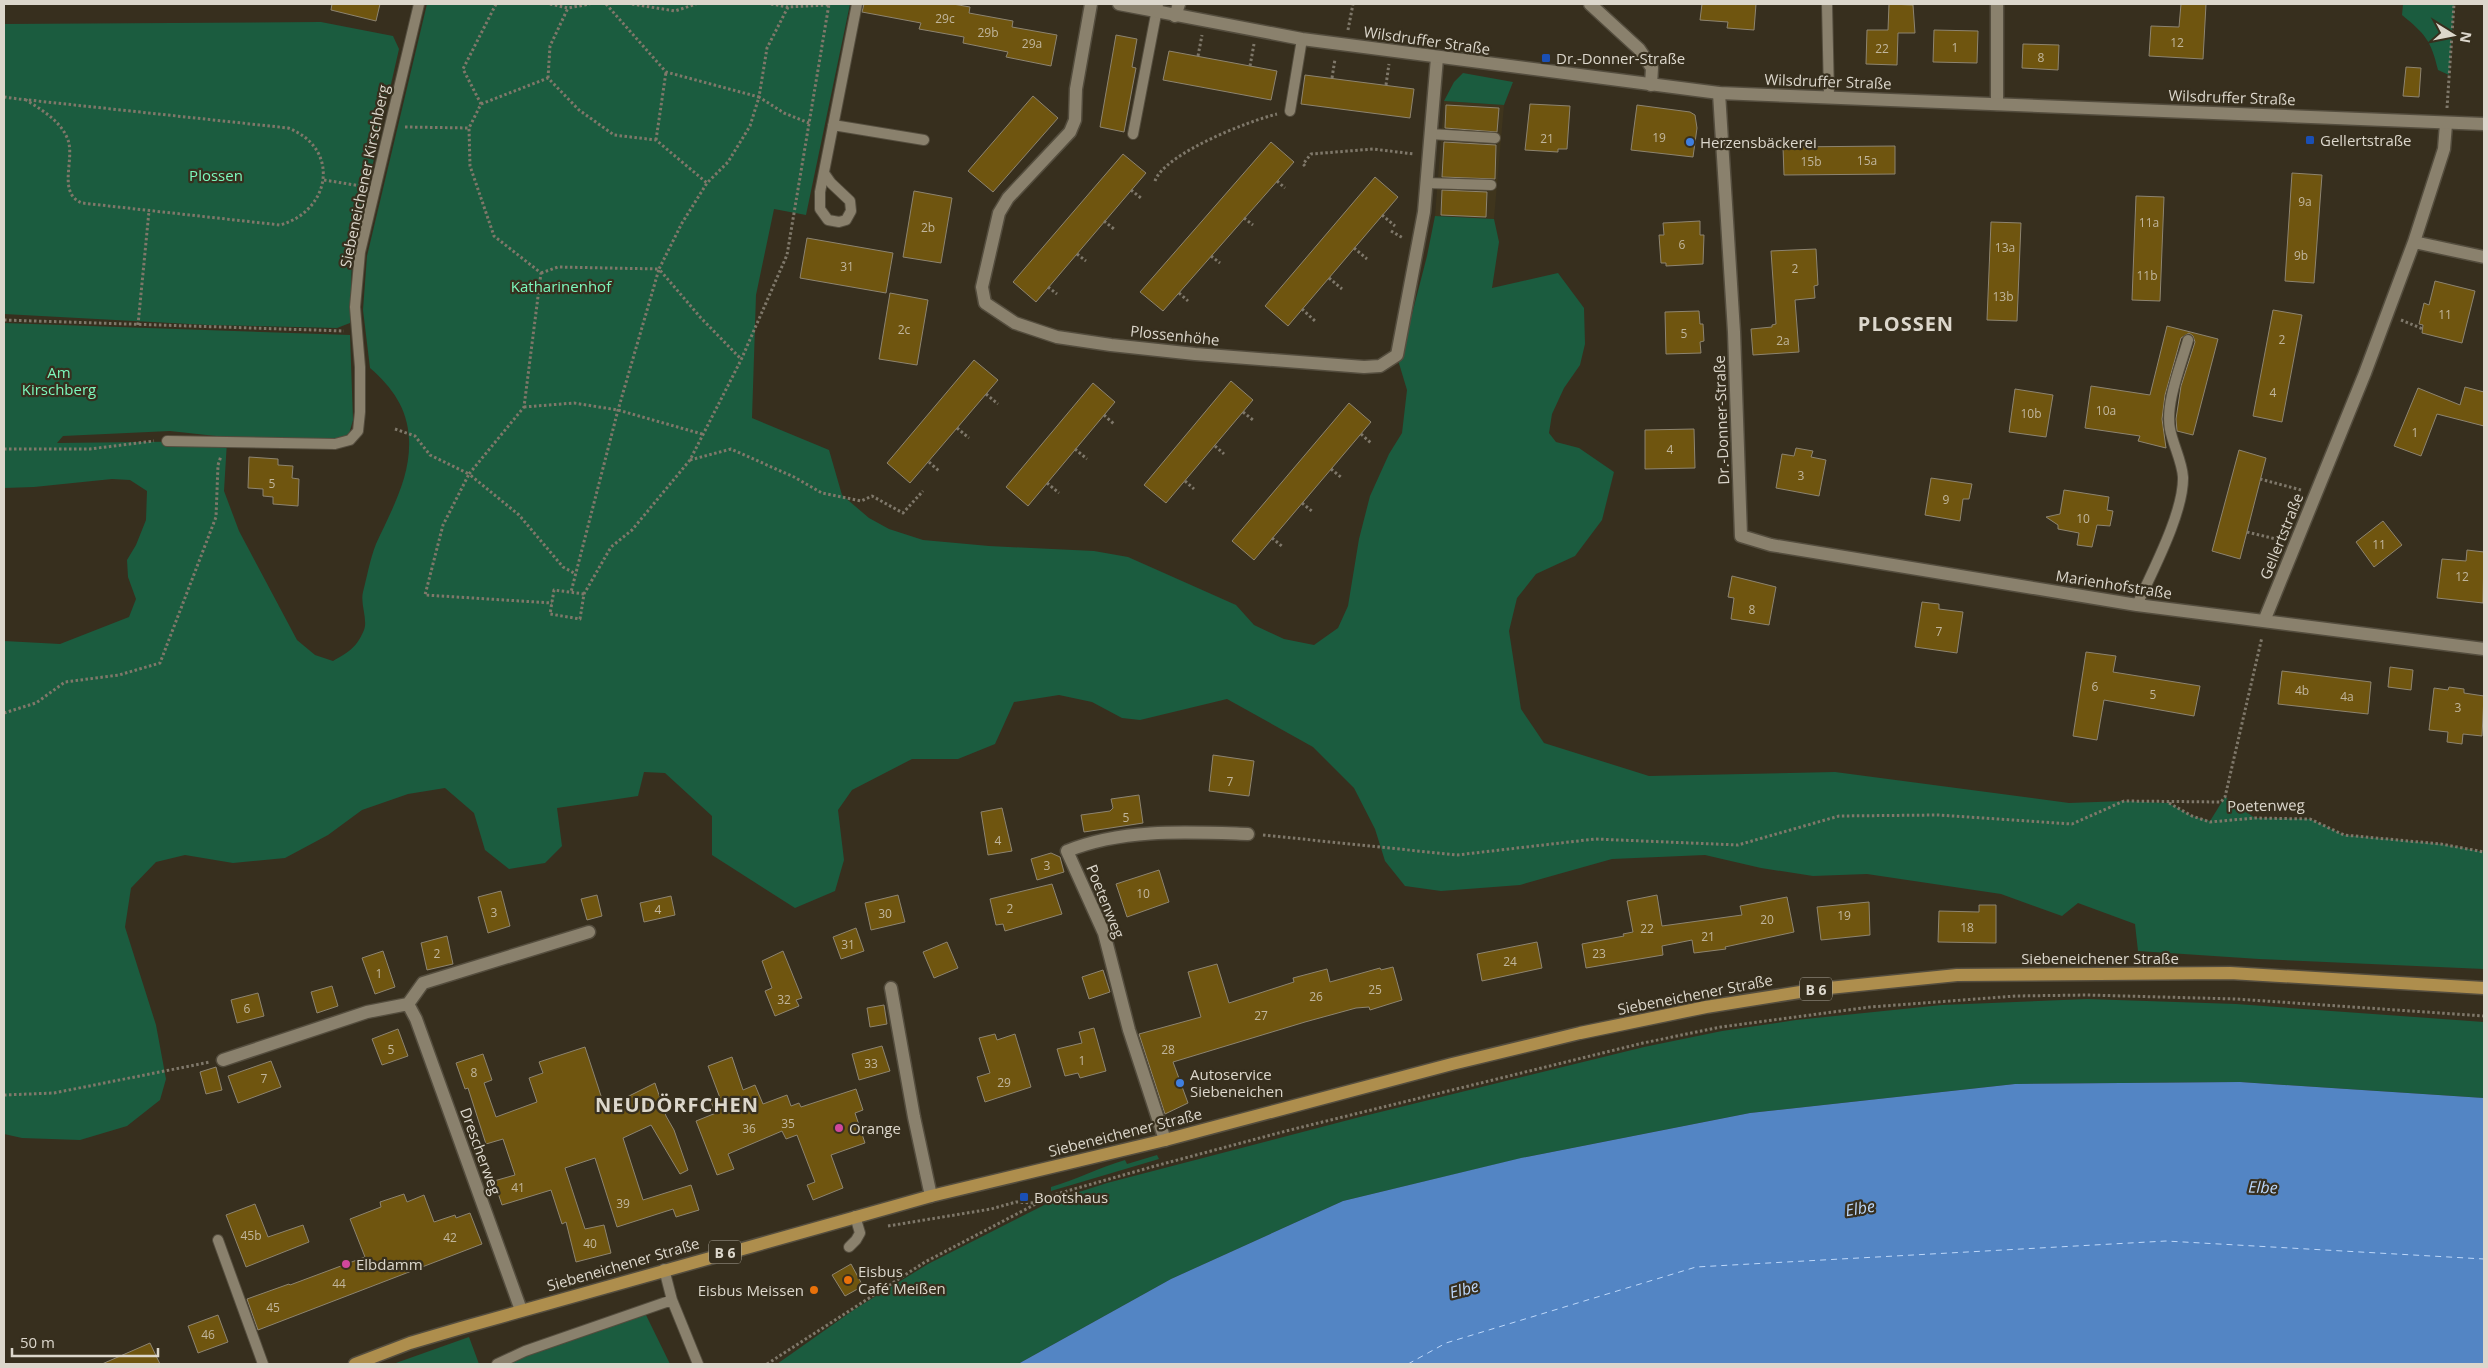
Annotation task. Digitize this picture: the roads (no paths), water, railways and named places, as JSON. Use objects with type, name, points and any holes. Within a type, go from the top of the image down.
[{"type":"main road","name":"Siebeneichener Straße","points":[[355,1364],[410,1343],[521,1310],[855,1216],[1164,1140],[1580,1033],[1706,1007],[1819,989],[1957,975],[2230,973],[2484,988]]},
{"type":"street","name":"Plossenhöhe","points":[[1091,4],[1076,89],[1075,120],[1070,132],[1008,198],[999,213],[982,287],[985,303],[1015,323],[1057,336],[1111,345],[1204,355],[1364,367],[1380,366],[1397,355],[1424,212],[1437,58]]},
{"type":"street","name":"Wilsdruffer Straße","points":[[1119,4],[1177,10],[1204,21],[1302,39],[1437,58],[1719,93],[2310,116],[2446,124],[2484,124]]},
{"type":"street","points":[[1590,4],[1639,50],[1652,68],[1651,85]]},
{"type":"street","points":[[1996,104],[1998,4]]},
{"type":"street","name":"Dr.-Donner-Straße","points":[[1719,93],[1734,332],[1741,536]]},
{"type":"street","name":"Gellertstraße","points":[[2264,621],[2366,373],[2414,242],[2444,149],[2446,124]]},
{"type":"street","points":[[2414,242],[2484,257]]},
{"type":"street","name":"Marienhofstraße","points":[[1741,536],[1771,546],[2137,605],[2484,649]]},
{"type":"street","name":"Poetenweg","points":[[1164,1140],[1129,1030],[1104,933],[1067,851],[1092,841],[1165,832],[1248,834]]},
{"type":"street","points":[[223,1060],[367,1012],[408,1004],[423,983],[589,932]]},
{"type":"street","points":[[891,988],[914,1117],[931,1196]]},
{"type":"street","name":"Drescherweg","points":[[408,1004],[416,1019],[521,1310]]},
{"type":"lane","name":"Siebeneichener Kirschberg","points":[[167,441],[335,444],[350,440],[358,431],[360,412],[358,332],[355,307],[360,252],[419,4]]},
{"type":"lane","points":[[824,172],[831,183],[850,202],[851,211],[846,220],[839,222],[828,220],[820,209],[824,172],[857,4]]},
{"type":"lane","points":[[1827,4],[1829,96]]},
{"type":"lane","points":[[1133,134],[1157,8]]},
{"type":"lane","points":[[1290,111],[1302,39]]},
{"type":"lane","points":[[833,125],[924,140]]},
{"type":"lane","points":[[1430,134],[1495,138]]},
{"type":"lane","points":[[1426,183],[1490,185]]},
{"type":"lane","points":[[2137,605],[2162,551],[2178,507],[2183,477],[2169,426],[2172,400],[2188,340]]},
{"type":"lane","points":[[848,1247],[856,1240],[860,1233],[855,1216]]},
{"type":"lane","points":[[218,1240],[263,1364]]},
{"type":"lane","points":[[664,1269],[672,1300],[698,1364]]},
{"type":"lane","points":[[496,1364],[525,1350],[672,1300]]},
{"type":"water","name":"Elbe","points":[[2240,1082],[2484,1098],[2484,1364],[1018,1364],[1171,1279],[1343,1201],[1521,1158],[1750,1113],[2015,1084]]},
{"type":"place","name":"Dr.-Donner-Straße","points":[[1546,58]]},
{"type":"place","name":"Gellertstraße","points":[[2310,140]]},
{"type":"place","name":"Herzensbäckerei","points":[[1690,142]]},
{"type":"place","name":"Autoservice Siebeneichen","points":[[1180,1083]]},
{"type":"place","name":"Orange","points":[[839,1128]]},
{"type":"place","name":"Bootshaus","points":[[1024,1197]]},
{"type":"place","name":"Elbdamm","points":[[346,1264]]},
{"type":"place","name":"Eisbus Café Meißen","points":[[848,1280]]},
{"type":"place","name":"Eisbus Meissen","points":[[814,1290]]},
{"type":"district","name":"PLOSSEN","points":[[1906,323]]},
{"type":"district","name":"NEUDÖRFCHEN","points":[[677,1104]]},
{"type":"park label","name":"Plossen","points":[[216,175]]},
{"type":"park label","name":"Katharinenhof","points":[[561,286]]},
{"type":"park label","name":"Am Kirschberg","points":[[59,380]]}]
